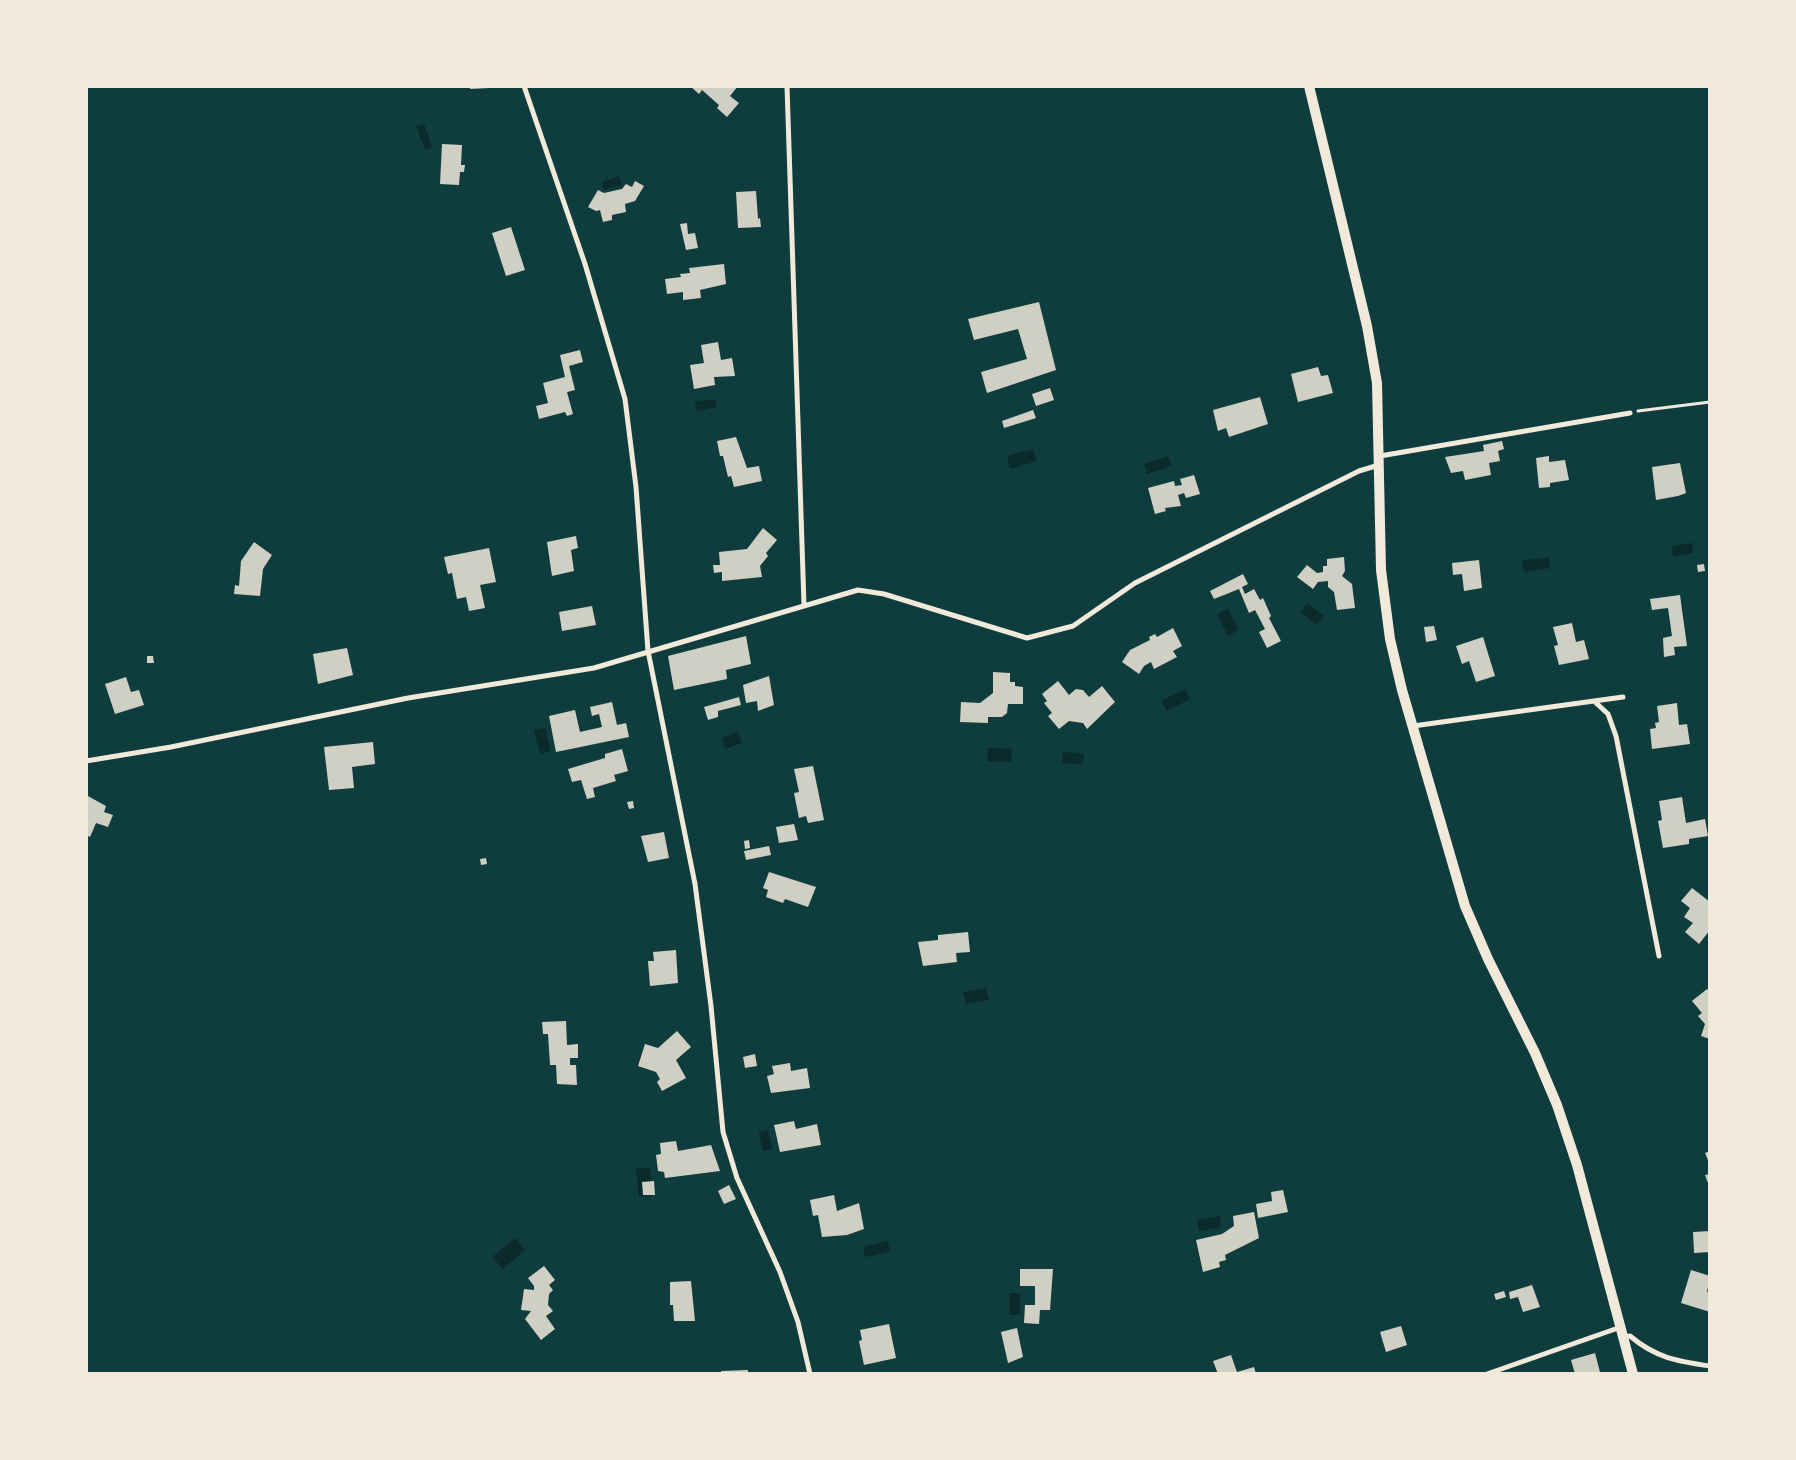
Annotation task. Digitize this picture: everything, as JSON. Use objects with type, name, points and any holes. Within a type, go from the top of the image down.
[{"type":"main road","points":[[1309,86],[1367,326],[1377,383],[1380,460],[1379,530],[1384,604],[1392,648],[1412,726],[1465,906],[1488,959],[1535,1053],[1557,1105],[1577,1165],[1633,1374]]},
{"type":"street","points":[[524,86],[585,264],[625,399],[636,487],[648,651],[696,884],[724,1132],[737,1178],[780,1272],[798,1322],[810,1374]]},
{"type":"street","points":[[787,86],[804,605]]},
{"type":"street","points":[[86,761],[171,747],[408,698],[594,668],[858,590],[884,594],[1027,638],[1073,626],[1135,583],[1380,460],[1630,412]]},
{"type":"street","points":[[1412,726],[1623,697]]},
{"type":"street","points":[[1594,701],[1608,714],[1616,736],[1659,956]]},
{"type":"street","points":[[1487,1374],[1622,1332],[1645,1348],[1670,1359],[1710,1366]]},
{"type":"path","points":[[1630,412],[1710,402]]},
{"type":"water","points":[[424,124],[432,147],[425,150],[416,126]]},
{"type":"water","points":[[619,176],[622,185],[604,190],[602,182]]},
{"type":"water","points":[[715,399],[717,407],[697,411],[695,402]]},
{"type":"water","points":[[1033,449],[1037,461],[1010,469],[1007,456]]},
{"type":"water","points":[[1168,456],[1172,466],[1147,474],[1144,464]]},
{"type":"water","points":[[1692,543],[1693,553],[1673,556],[1672,546]]},
{"type":"water","points":[[1549,557],[1550,568],[1524,572],[1522,561]]},
{"type":"water","points":[[1307,603],[1324,616],[1317,625],[1301,612]]},
{"type":"water","points":[[1228,609],[1239,630],[1228,636],[1217,614]]},
{"type":"water","points":[[1185,689],[1190,699],[1167,711],[1161,701]]},
{"type":"water","points":[[545,728],[551,751],[540,754],[534,730]]},
{"type":"water","points":[[738,732],[742,743],[725,749],[721,738]]},
{"type":"water","points":[[988,748],[1012,749],[1011,762],[987,761]]},
{"type":"water","points":[[1063,752],[1084,754],[1083,764],[1062,763]]},
{"type":"water","points":[[986,988],[989,1000],[966,1004],[963,992]]},
{"type":"water","points":[[768,1130],[773,1149],[763,1151],[759,1132]]},
{"type":"water","points":[[650,1168],[652,1196],[639,1197],[636,1169]]},
{"type":"water","points":[[1220,1216],[1221,1227],[1199,1231],[1197,1220]]},
{"type":"water","points":[[515,1238],[525,1250],[503,1269],[492,1257]]},
{"type":"water","points":[[888,1241],[890,1252],[867,1257],[863,1253],[865,1246]]},
{"type":"water","points":[[1009,1293],[1020,1293],[1020,1315],[1009,1315]]},
{"type":"building","points":[[470,86],[490,86],[490,88],[470,89]]},
{"type":"building","points":[[690,86],[738,86],[730,96],[739,103],[727,117],[717,108],[719,105],[702,90],[699,94]]},
{"type":"building","points":[[442,144],[462,145],[461,165],[465,165],[464,172],[460,172],[459,185],[440,184]]},
{"type":"building","points":[[635,181],[644,186],[635,201],[625,204],[626,212],[612,215],[612,220],[603,222],[600,210],[596,211],[588,207],[598,190],[604,193],[622,189],[626,184],[632,187]]},
{"type":"building","points":[[756,191],[758,219],[760,218],[761,227],[738,228],[736,192]]},
{"type":"building","points":[[687,223],[688,234],[695,233],[698,248],[686,250],[680,224]]},
{"type":"building","points":[[511,227],[525,270],[506,276],[492,233]]},
{"type":"building","points":[[724,264],[726,284],[700,290],[701,298],[683,300],[683,292],[667,294],[665,279],[681,277],[680,274],[690,273],[689,268]]},
{"type":"building","points":[[1039,302],[1056,370],[987,393],[981,372],[1027,359],[1018,329],[974,340],[968,319]]},
{"type":"building","points":[[718,342],[721,360],[732,358],[735,376],[714,377],[715,385],[694,389],[690,365],[704,363],[701,345]]},
{"type":"building","points":[[580,350],[583,362],[569,366],[575,390],[567,392],[573,414],[567,416],[565,412],[539,419],[536,406],[548,403],[543,383],[565,377],[560,355]]},
{"type":"building","points":[[1318,367],[1321,376],[1328,375],[1333,393],[1298,402],[1291,374]]},
{"type":"building","points":[[1050,388],[1054,400],[1036,406],[1032,394]]},
{"type":"building","points":[[1260,397],[1268,424],[1229,437],[1226,428],[1218,431],[1213,410]]},
{"type":"building","points":[[1033,410],[1036,418],[1004,428],[1002,421]]},
{"type":"building","points":[[736,437],[747,468],[759,466],[762,481],[734,487],[731,476],[728,477],[723,456],[720,456],[717,441]]},
{"type":"building","points":[[1502,441],[1504,449],[1498,451],[1500,461],[1489,463],[1491,475],[1465,480],[1463,471],[1451,473],[1445,457],[1484,451],[1483,445]]},
{"type":"building","points":[[1549,456],[1549,462],[1565,460],[1569,480],[1550,483],[1550,487],[1539,488],[1536,458]]},
{"type":"building","points":[[1680,463],[1686,493],[1656,500],[1652,467]]},
{"type":"building","points":[[1194,475],[1200,494],[1186,498],[1184,493],[1178,495],[1181,506],[1165,508],[1166,511],[1155,514],[1148,488],[1174,481],[1175,486],[1182,485],[1180,479]]},
{"type":"building","points":[[763,528],[777,540],[766,553],[768,556],[760,566],[762,577],[722,581],[722,572],[714,573],[713,565],[720,565],[719,552],[747,549]]},
{"type":"building","points":[[576,536],[578,548],[571,550],[574,571],[552,576],[547,542]]},
{"type":"building","points":[[254,542],[272,555],[263,569],[260,596],[234,594],[235,585],[239,586],[241,561]]},
{"type":"building","points":[[489,548],[496,582],[480,585],[485,608],[469,611],[466,597],[457,599],[452,573],[448,574],[444,557]]},
{"type":"building","points":[[1344,557],[1345,571],[1342,576],[1352,584],[1355,608],[1337,610],[1334,592],[1328,587],[1328,581],[1318,582],[1313,589],[1297,577],[1307,565],[1317,573],[1323,572],[1323,566],[1327,566],[1327,559]]},
{"type":"building","points":[[1479,560],[1482,588],[1464,591],[1462,574],[1453,575],[1452,563]]},
{"type":"building","points":[[1704,564],[1705,571],[1698,572],[1697,565]]},
{"type":"building","points":[[1243,574],[1248,584],[1242,587],[1245,594],[1254,589],[1260,600],[1263,598],[1271,616],[1269,618],[1281,641],[1267,648],[1259,632],[1265,629],[1255,610],[1249,613],[1239,589],[1214,599],[1210,591]]},
{"type":"building","points":[[1680,595],[1687,646],[1674,647],[1675,655],[1664,657],[1663,638],[1672,636],[1668,608],[1652,610],[1650,599]]},
{"type":"building","points":[[592,606],[596,625],[562,631],[559,612]]},
{"type":"building","points":[[1572,623],[1576,642],[1584,640],[1589,659],[1559,665],[1554,646],[1558,645],[1553,627]]},
{"type":"building","points":[[1434,626],[1437,640],[1426,642],[1424,627]]},
{"type":"building","points":[[1173,628],[1182,646],[1173,651],[1177,657],[1154,669],[1151,662],[1144,666],[1139,674],[1122,662],[1130,650],[1150,640],[1149,637],[1155,634],[1157,637]]},
{"type":"building","points":[[746,636],[751,664],[726,670],[727,679],[674,690],[668,656]]},
{"type":"building","points":[[1483,637],[1495,676],[1476,682],[1469,661],[1462,664],[1456,646]]},
{"type":"building","points":[[347,648],[353,675],[318,684],[313,654]]},
{"type":"building","points":[[147,656],[153,656],[154,663],[147,663]]},
{"type":"building","points":[[993,672],[1010,673],[1010,682],[1015,682],[1015,686],[1023,687],[1023,704],[1008,704],[1007,713],[1002,717],[988,717],[988,723],[960,722],[961,702],[980,703],[993,693]]},
{"type":"building","points":[[769,676],[774,705],[758,711],[757,701],[746,703],[743,685]]},
{"type":"building","points":[[126,677],[131,692],[139,690],[144,705],[115,714],[105,684]]},
{"type":"building","points":[[1058,681],[1069,695],[1076,689],[1083,690],[1089,697],[1102,686],[1115,702],[1087,729],[1083,723],[1069,721],[1059,729],[1048,716],[1052,713],[1044,703],[1047,701],[1042,694]]},
{"type":"building","points":[[739,697],[741,705],[718,711],[718,717],[708,720],[704,707]]},
{"type":"building","points":[[612,702],[617,725],[626,723],[629,737],[556,752],[549,716],[575,710],[580,732],[602,727],[599,714],[592,716],[590,707]]},
{"type":"building","points":[[1677,703],[1679,725],[1687,724],[1690,744],[1652,749],[1650,729],[1656,728],[1655,723],[1659,722],[1657,706]]},
{"type":"building","points":[[373,742],[375,764],[352,767],[354,788],[329,790],[324,747]]},
{"type":"building","points":[[622,749],[628,771],[614,775],[616,781],[593,788],[595,797],[587,799],[581,780],[572,782],[568,769],[605,758],[605,754]]},
{"type":"building","points":[[813,766],[824,820],[808,823],[806,816],[799,818],[794,793],[799,792],[794,769]]},
{"type":"building","points":[[86,795],[106,806],[104,812],[113,815],[108,827],[96,823],[90,837],[86,835]]},
{"type":"building","points":[[1682,797],[1686,823],[1705,819],[1708,836],[1689,839],[1689,844],[1663,848],[1658,821],[1662,820],[1659,801]]},
{"type":"building","points":[[633,801],[634,808],[629,809],[627,802]]},
{"type":"building","points":[[794,824],[798,840],[779,843],[776,827]]},
{"type":"building","points":[[664,832],[669,858],[648,862],[641,836]]},
{"type":"building","points":[[749,840],[750,848],[745,849],[744,841]]},
{"type":"building","points":[[769,846],[771,855],[746,860],[744,851]]},
{"type":"building","points":[[486,858],[487,864],[481,865],[480,859]]},
{"type":"building","points":[[769,872],[816,887],[808,907],[785,899],[783,903],[766,897],[768,890],[763,888]]},
{"type":"building","points":[[1692,888],[1710,902],[1710,930],[1699,944],[1685,932],[1693,923],[1684,917],[1690,908],[1681,901]]},
{"type":"building","points":[[968,932],[970,952],[956,953],[957,962],[923,966],[918,942],[938,940],[938,935]]},
{"type":"building","points":[[676,950],[678,983],[650,986],[648,961],[654,961],[653,952]]},
{"type":"building","points":[[1707,989],[1710,992],[1710,1039],[1701,1036],[1705,1024],[1698,1016],[1702,1013],[1692,1001]]},
{"type":"building","points":[[566,1021],[567,1045],[578,1044],[578,1058],[570,1058],[570,1065],[576,1065],[577,1085],[557,1084],[556,1065],[550,1065],[548,1034],[543,1034],[542,1022]]},
{"type":"building","points":[[677,1031],[691,1047],[676,1060],[686,1078],[662,1091],[657,1082],[660,1079],[656,1072],[638,1066],[645,1044],[658,1048]]},
{"type":"building","points":[[755,1054],[757,1066],[745,1068],[743,1057]]},
{"type":"building","points":[[790,1063],[791,1071],[807,1068],[810,1088],[771,1093],[767,1076],[774,1074],[772,1066]]},
{"type":"building","points":[[794,1121],[796,1129],[817,1124],[821,1145],[780,1152],[774,1125]]},
{"type":"building","points":[[676,1141],[678,1151],[711,1145],[720,1171],[665,1178],[664,1172],[658,1171],[656,1155],[661,1154],[660,1143]]},
{"type":"building","points":[[1710,1151],[1710,1165],[1705,1153]]},
{"type":"building","points":[[1710,1174],[1710,1188],[1705,1175]]},
{"type":"building","points":[[654,1181],[655,1195],[643,1195],[642,1182]]},
{"type":"building","points":[[729,1185],[736,1199],[724,1204],[718,1191]]},
{"type":"building","points":[[1283,1190],[1288,1212],[1258,1218],[1256,1204],[1272,1201],[1271,1192]]},
{"type":"building","points":[[834,1195],[837,1211],[859,1203],[864,1229],[847,1235],[822,1237],[818,1215],[813,1216],[810,1200]]},
{"type":"building","points":[[1254,1212],[1259,1238],[1225,1255],[1226,1260],[1219,1262],[1220,1267],[1203,1272],[1196,1240],[1222,1234],[1234,1226],[1233,1216]]},
{"type":"building","points":[[1710,1231],[1710,1252],[1694,1253],[1693,1232]]},
{"type":"building","points":[[544,1266],[555,1280],[549,1285],[553,1290],[549,1294],[548,1305],[553,1311],[546,1316],[555,1329],[541,1340],[525,1319],[531,1311],[521,1310],[524,1289],[534,1290],[534,1286],[528,1278]]},
{"type":"building","points":[[1020,1269],[1053,1269],[1050,1310],[1040,1310],[1039,1324],[1024,1323],[1025,1305],[1035,1305],[1035,1286],[1020,1286]]},
{"type":"building","points":[[1691,1270],[1710,1276],[1707,1292],[1710,1293],[1710,1312],[1681,1303]]},
{"type":"building","points":[[691,1281],[695,1321],[674,1321],[673,1305],[670,1305],[670,1282]]},
{"type":"building","points":[[1532,1285],[1540,1307],[1523,1312],[1518,1297],[1510,1299],[1509,1292]]},
{"type":"building","points":[[1504,1291],[1506,1297],[1496,1300],[1494,1294]]},
{"type":"building","points":[[889,1324],[896,1358],[864,1365],[859,1341],[862,1340],[860,1330]]},
{"type":"building","points":[[1401,1326],[1407,1345],[1386,1352],[1380,1332]]},
{"type":"building","points":[[1017,1328],[1023,1357],[1008,1363],[1001,1332]]},
{"type":"building","points":[[1595,1353],[1600,1372],[1575,1374],[1571,1360]]},
{"type":"building","points":[[1231,1355],[1237,1372],[1254,1367],[1256,1374],[1218,1374],[1213,1361]]},
{"type":"building","points":[[748,1370],[748,1374],[721,1374],[721,1371]]}]
